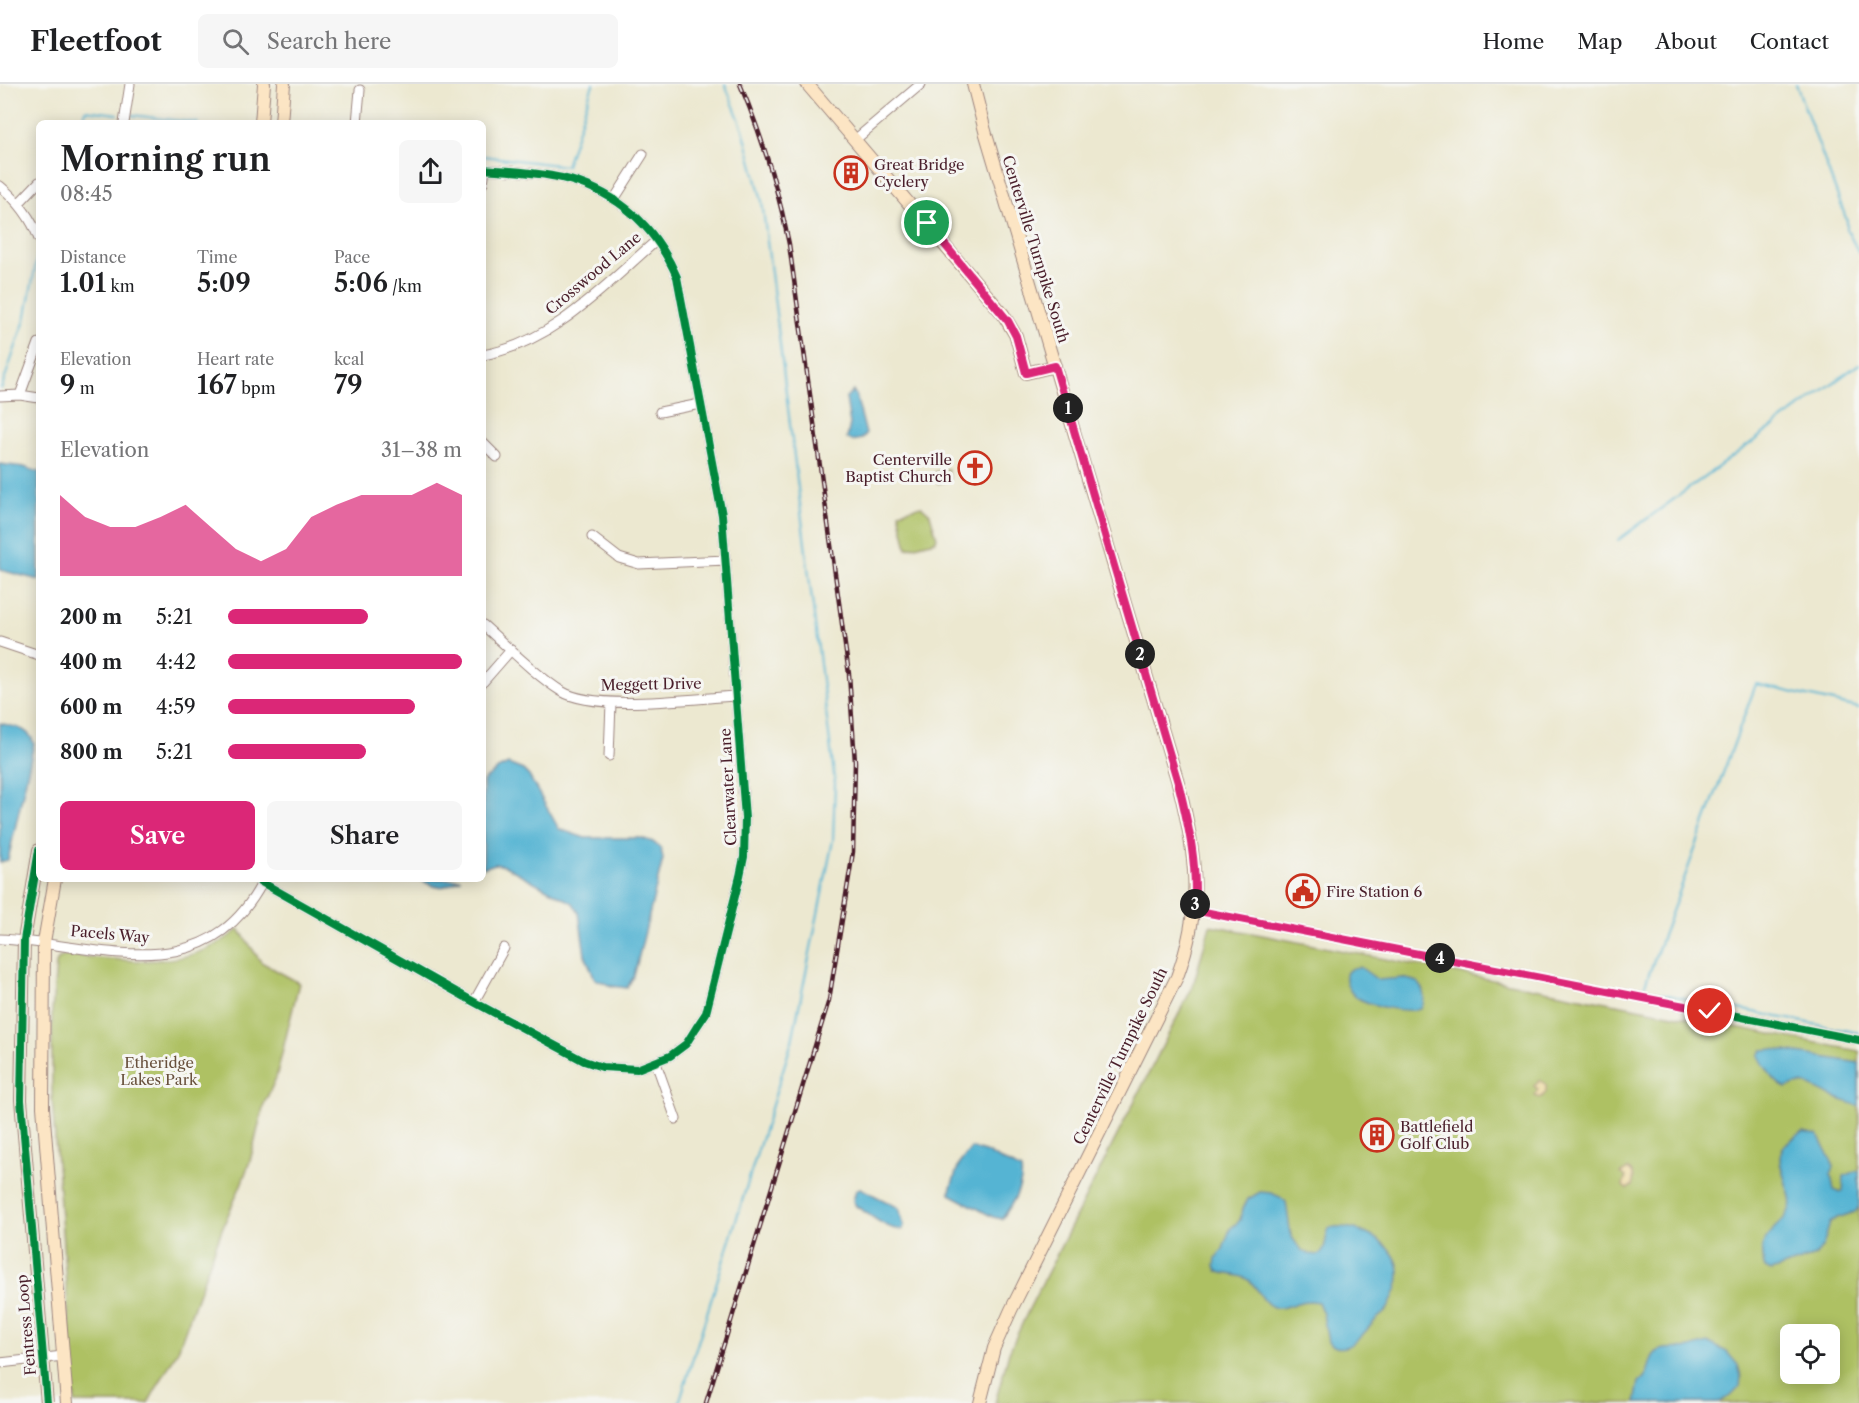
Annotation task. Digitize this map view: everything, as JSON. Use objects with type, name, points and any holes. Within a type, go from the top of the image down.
[{"type":"street","points":[[124,120],[130,84]]},
{"type":"street","points":[[261,120],[264,84]]},
{"type":"street","points":[[281,120],[284,84]]},
{"type":"street","points":[[807,84],[1008,321],[1016,336],[1026,373],[1055,366]]},
{"type":"street","points":[[856,139],[921,84]]},
{"type":"street","name":"Centerville Turnpike South","points":[[973,84],[1179,786],[1195,870],[1194,910],[1186,949],[1177,977],[1011,1310],[994,1348],[980,1403]]},
{"type":"street","points":[[357,120],[360,90]]},
{"type":"street","points":[[615,198],[643,154]]},
{"type":"street","name":"Clearwater Lane","points":[[261,882],[474,1002],[584,1061],[602,1067],[637,1069],[670,1056],[686,1044],[706,1013],[742,866],[746,838],[722,515],[677,277],[669,258],[642,221],[615,198],[561,177],[486,169]]},
{"type":"street","points":[[19,203],[36,185]]},
{"type":"street","points":[[0,186],[19,203],[36,233]]},
{"type":"street","name":"Crosswood Lane","points":[[486,354],[510,348],[550,329],[572,314],[656,241]]},
{"type":"street","points":[[20,395],[36,351]]},
{"type":"street","points":[[0,396],[20,395],[36,398]]},
{"type":"street","points":[[660,412],[700,404]]},
{"type":"street","points":[[486,446],[497,457]]},
{"type":"street","points":[[592,537],[619,558],[639,564],[726,560]]},
{"type":"street","name":"Meggett Drive","points":[[486,629],[563,692],[586,699],[611,703],[736,696]]},
{"type":"street","points":[[0,642],[36,654]]},
{"type":"street","points":[[486,679],[511,650]]},
{"type":"street","points":[[609,756],[611,703]]},
{"type":"street","name":"Fentress Loop","points":[[36,868],[24,940],[21,1100],[47,1403]]},
{"type":"street","points":[[54,882],[44,942],[43,1107],[67,1403]]},
{"type":"street","name":"Pacels Way","points":[[0,939],[141,954],[168,953],[202,943],[237,919],[251,903],[259,882]]},
{"type":"street","points":[[1194,910],[1859,1040]]},
{"type":"street","points":[[474,1002],[504,948]]},
{"type":"street","points":[[656,1063],[676,1119]]},
{"type":"street","points":[[0,1363],[63,1356]]},
{"type":"green space","points":[[948,469],[950,480],[938,483],[935,472]]},
{"type":"green space","points":[[921,506],[930,514],[937,538],[935,541],[907,548],[899,512]]},
{"type":"green space","name":"Battlefield Golf Club","points":[[1210,925],[1859,1051],[1859,1403],[995,1403],[1009,1352],[1193,986]]},
{"type":"green space","name":"Etheridge Lakes Park","points":[[239,929],[261,962],[299,983],[276,1078],[264,1104],[250,1161],[222,1229],[178,1350],[148,1403],[75,1403],[52,1098],[52,1012],[56,963],[59,958],[67,955],[135,961],[178,958],[219,943]]},
{"type":"sand","points":[[1539,1080],[1546,1084],[1546,1092],[1541,1098],[1535,1096],[1538,1089],[1534,1086]]},
{"type":"sand","points":[[1628,1169],[1633,1174],[1633,1179],[1632,1186],[1627,1189],[1623,1186],[1626,1177],[1621,1173]]},
{"type":"water","points":[[853,391],[866,434],[862,439],[852,441],[847,438],[850,424],[846,398]]},
{"type":"water","points":[[0,464],[36,471],[36,579],[0,570]]},
{"type":"water","points":[[0,723],[25,731],[34,744],[8,860],[0,862]]},
{"type":"water","points":[[508,764],[523,770],[529,776],[559,829],[585,838],[641,838],[653,842],[661,849],[663,859],[634,976],[627,988],[612,986],[595,979],[585,955],[579,913],[573,903],[505,866],[495,864],[486,867],[486,779]]},
{"type":"water","points":[[425,882],[455,882],[440,887]]},
{"type":"water","points":[[1360,967],[1378,980],[1403,978],[1418,982],[1424,995],[1421,1009],[1388,1008],[1356,997],[1348,987],[1346,975],[1351,969]]},
{"type":"water","points":[[1773,1049],[1859,1063],[1859,1106],[1807,1085],[1798,1084],[1786,1088],[1782,1086],[1770,1074],[1759,1056],[1762,1050]]},
{"type":"water","points":[[1803,1132],[1818,1135],[1834,1166],[1831,1175],[1834,1190],[1843,1191],[1844,1176],[1859,1170],[1859,1207],[1855,1212],[1830,1223],[1823,1246],[1815,1256],[1771,1271],[1765,1268],[1762,1248],[1765,1240],[1786,1217],[1791,1204],[1780,1156],[1786,1144]]},
{"type":"water","points":[[971,1148],[985,1152],[1021,1170],[1019,1189],[1002,1219],[993,1217],[950,1194],[959,1164]]},
{"type":"water","points":[[860,1188],[899,1208],[904,1226],[902,1230],[884,1225],[856,1206],[853,1201],[856,1190]]},
{"type":"water","points":[[1260,1192],[1271,1193],[1286,1202],[1291,1236],[1301,1250],[1309,1254],[1319,1255],[1322,1252],[1329,1228],[1346,1227],[1373,1237],[1387,1247],[1396,1259],[1398,1281],[1389,1306],[1352,1344],[1339,1348],[1328,1342],[1323,1314],[1318,1302],[1304,1301],[1282,1308],[1273,1307],[1248,1280],[1241,1276],[1217,1271],[1216,1259],[1223,1249],[1230,1229],[1240,1220],[1248,1199]]},
{"type":"water","points":[[1709,1343],[1727,1352],[1738,1365],[1741,1376],[1740,1387],[1731,1396],[1718,1403],[1635,1403],[1639,1382],[1646,1374],[1655,1353],[1664,1349],[1686,1349]]},
{"type":"waterway","points":[[486,156],[566,166],[593,84]]},
{"type":"waterway","points":[[679,1403],[792,1041],[833,840],[835,783],[762,201],[743,129],[725,84]]},
{"type":"waterway","points":[[1796,84],[1847,221],[1847,230],[1859,253]]},
{"type":"waterway","points":[[83,120],[85,110],[118,114]]},
{"type":"waterway","points":[[132,115],[173,120]]},
{"type":"waterway","points":[[1,389],[25,320],[36,263]]},
{"type":"waterway","points":[[1618,540],[1859,364]]},
{"type":"waterway","points":[[1859,708],[1756,684],[1643,990],[1859,1033]]},
{"type":"railway","points":[[706,1403],[829,1000],[853,852],[855,762],[849,674],[789,244],[769,162],[740,84]]},
{"type":"cycle path","points":[[261,882],[474,1002],[584,1061],[602,1067],[637,1069],[670,1056],[686,1044],[706,1013],[744,857],[745,818],[722,515],[677,277],[668,259],[645,227],[632,213],[600,192],[582,184],[552,176],[486,169]]},
{"type":"cycle path","points":[[36,868],[24,940],[21,1100],[47,1403]]},
{"type":"cycle path","points":[[1194,910],[1859,1040]]},
{"type":"place","name":"Great Bridge Cyclery","points":[[851,173]]},
{"type":"place","name":"Centerville Baptist Church","points":[[975,468]]},
{"type":"place","name":"Fire Station 6","points":[[1303,891]]},
{"type":"place","name":"Battlefield Golf Club","points":[[1377,1135]]},
{"type":"route","points":[[927,223],[1008,321],[1016,336],[1026,373],[1055,366],[1179,786],[1193,852],[1194,910],[1710,1011]]}]
